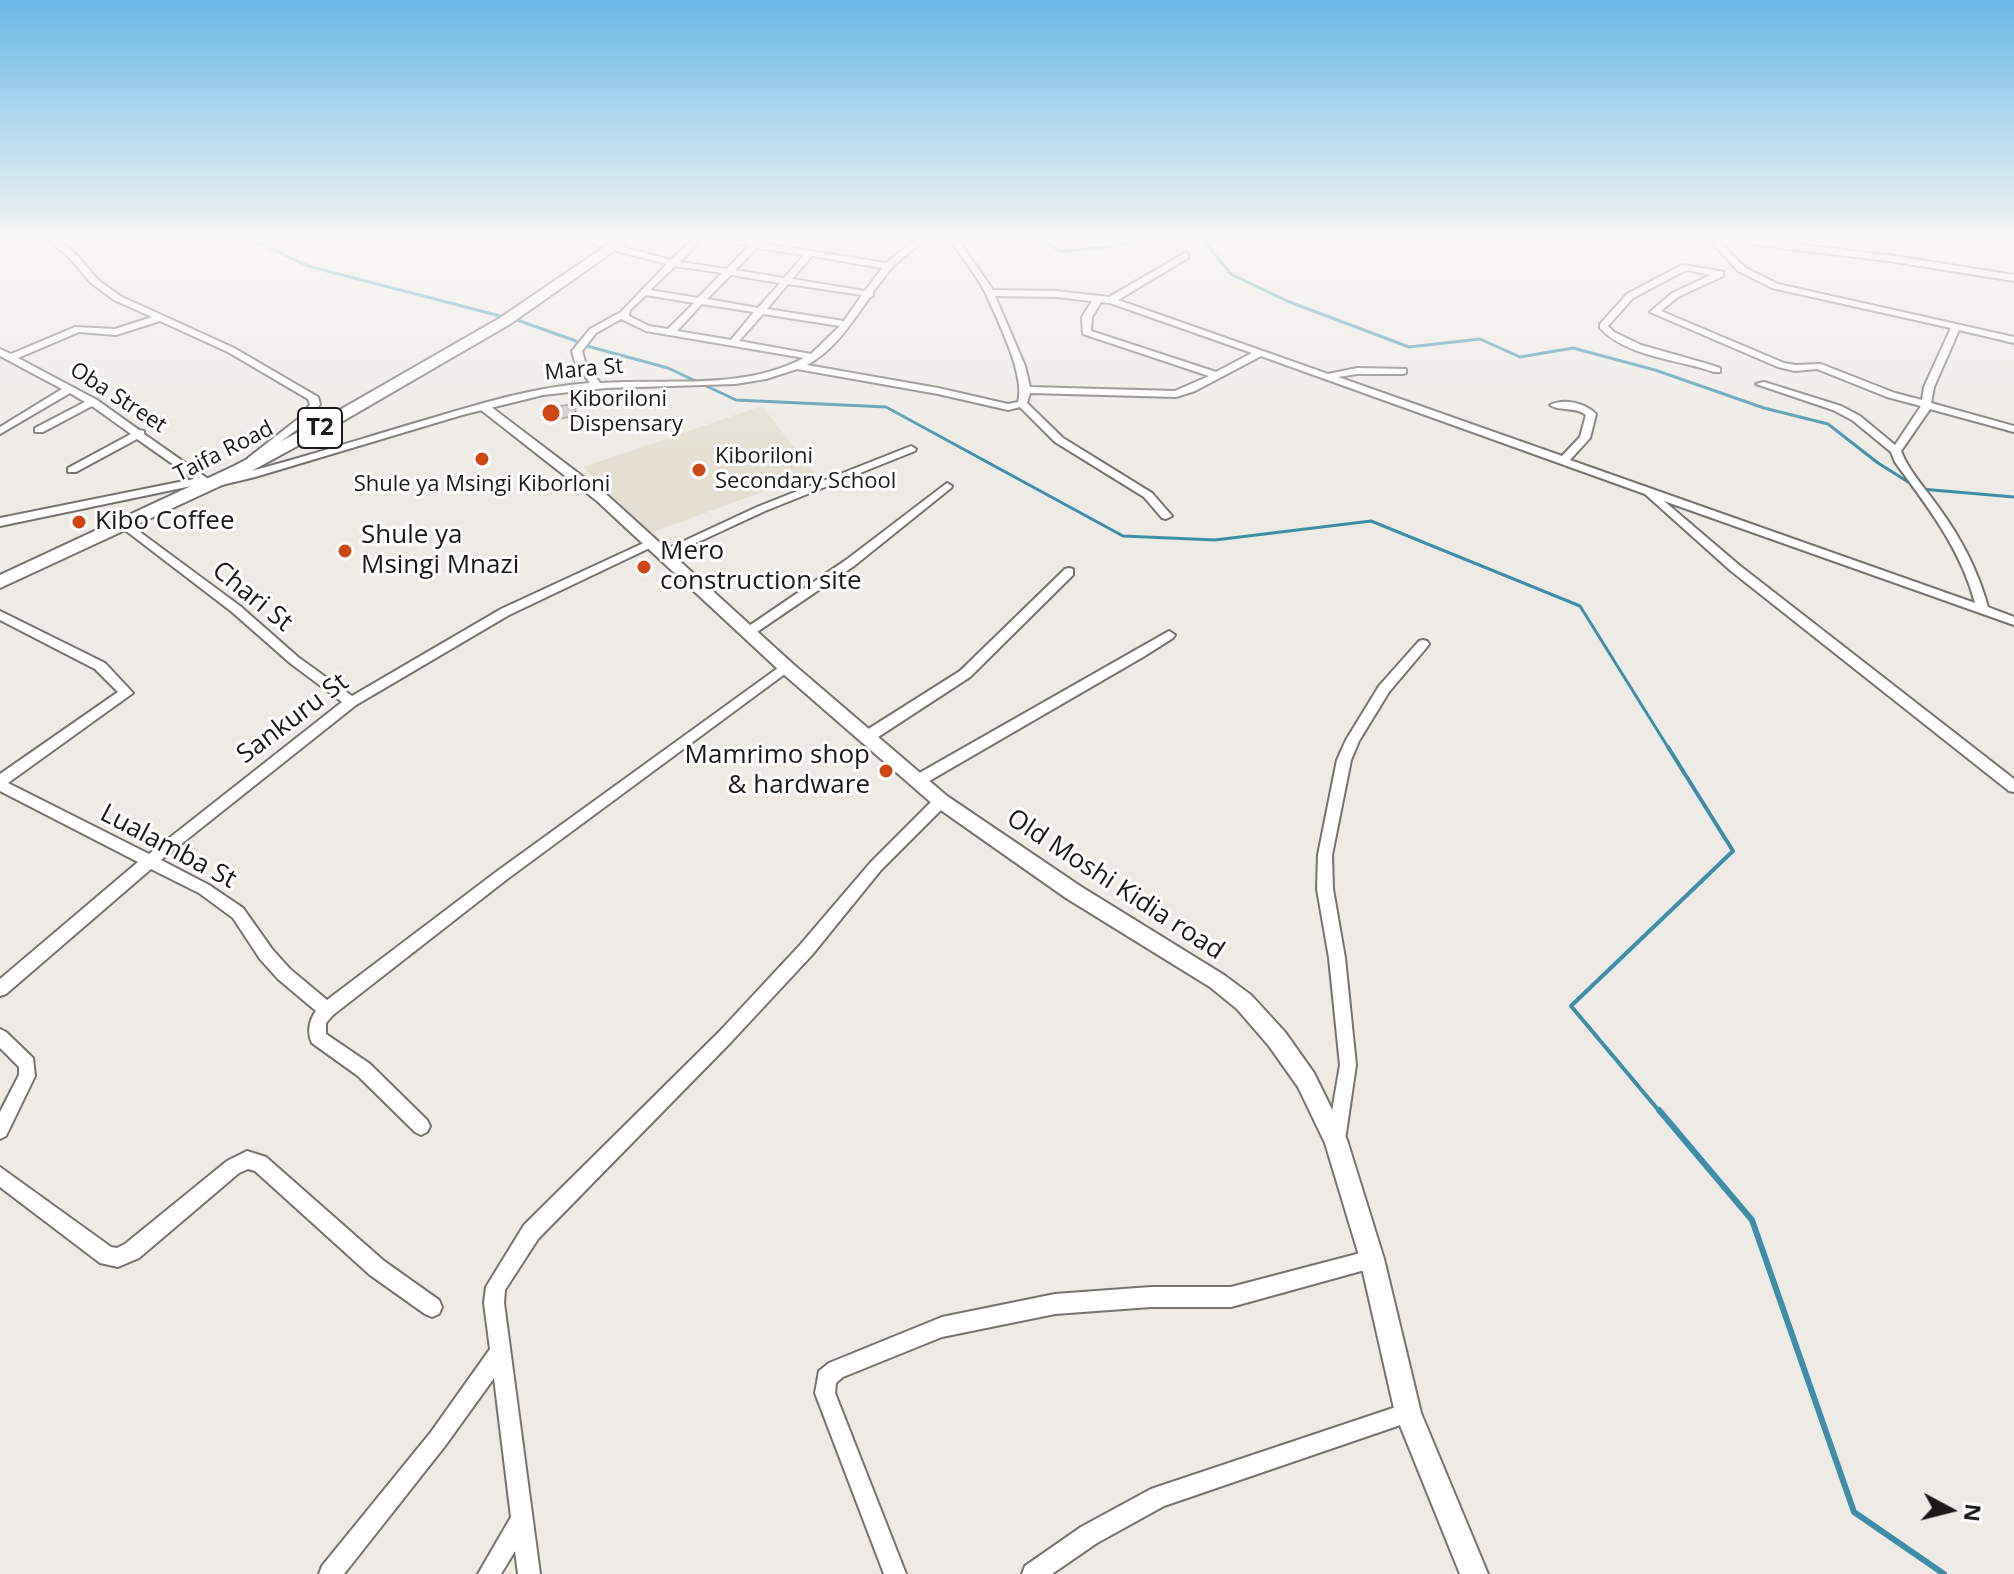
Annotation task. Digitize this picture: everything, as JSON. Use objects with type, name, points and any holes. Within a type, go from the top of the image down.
[{"type":"highway","name":"Taifa Road","points":[[0,582],[240,470],[426,369],[513,314]]},
{"type":"street","points":[[152,314],[231,350],[313,397],[315,404],[307,417],[240,470]]},
{"type":"street","points":[[598,387],[577,358],[577,351],[593,331],[622,314]]},
{"type":"street","points":[[625,314],[633,323],[670,332],[813,357]]},
{"type":"street","points":[[670,332],[687,314]]},
{"type":"street","points":[[733,343],[758,314]]},
{"type":"street","points":[[783,314],[845,324]]},
{"type":"street","name":"Mara St","points":[[0,522],[281,468],[437,417],[546,391],[698,384],[797,366],[813,357],[853,314]]},
{"type":"street","points":[[995,314],[1020,364],[1027,390],[1022,404]]},
{"type":"street","points":[[1089,314],[1086,332],[1218,376]]},
{"type":"street","points":[[1154,314],[2014,621]]},
{"type":"street","points":[[1613,314],[1603,326],[1609,333],[1626,342],[1717,370]]},
{"type":"street","points":[[1661,314],[1781,365],[1795,368],[1818,366],[1866,386],[2014,429]]},
{"type":"street","points":[[1901,314],[2014,340]]},
{"type":"street","points":[[6,358],[78,329],[116,332],[160,318]]},
{"type":"street","points":[[1896,451],[1927,404],[1929,387],[1956,327]]},
{"type":"street","points":[[1027,390],[1176,394],[1260,353]]},
{"type":"street","name":"Oba Street","points":[[6,358],[93,402],[207,483]]},
{"type":"street","points":[[797,366],[1008,407],[1022,404]]},
{"type":"street","points":[[1330,376],[1357,371],[1403,371]]},
{"type":"street","points":[[1761,384],[1837,408],[1856,418],[1896,451],[1900,462],[1960,549],[1971,570],[1983,610]]},
{"type":"street","points":[[0,431],[70,389]]},
{"type":"street","points":[[39,430],[93,402]]},
{"type":"street","points":[[1022,404],[1059,440],[1148,495],[1166,516]]},
{"type":"street","points":[[1555,405],[1582,407],[1591,414],[1585,438],[1564,460]]},
{"type":"street","name":"Old Moshi Kidia road","points":[[486,407],[579,479],[747,633],[941,801],[1015,855],[1188,962],[1244,1002],[1277,1039],[1306,1080],[1336,1140],[1372,1259],[1408,1413],[1474,1574]]},
{"type":"street","points":[[72,470],[140,433]]},
{"type":"street","name":"Sankuru St","points":[[0,989],[150,861],[351,702],[505,612],[911,449]]},
{"type":"street","points":[[747,633],[799,601],[894,533],[947,486]]},
{"type":"street","points":[[1647,491],[1735,568],[2014,787]]},
{"type":"street","name":"Chari St","points":[[125,525],[351,702]]},
{"type":"street","points":[[867,737],[965,674],[1069,572]]},
{"type":"street","points":[[0,615],[100,666],[126,693],[0,783]]},
{"type":"street","points":[[919,780],[1095,681],[1169,635]]},
{"type":"street","points":[[1336,1140],[1348,1065],[1337,958],[1325,889],[1325,855],[1344,760],[1353,740],[1384,689],[1423,644]]},
{"type":"street","points":[[421,1126],[364,1070],[318,1038],[318,1021],[327,1010],[501,876],[787,668]]},
{"type":"street","name":"Lualamba St","points":[[0,783],[204,889],[238,913],[284,974],[327,1010]]},
{"type":"street","points":[[529,1574],[494,1303],[496,1287],[531,1232],[725,1037],[806,950],[876,866],[941,801]]},
{"type":"street","points":[[0,1037],[27,1064],[27,1076],[0,1130]]},
{"type":"street","points":[[0,1176],[107,1256],[118,1258],[132,1251],[233,1167],[247,1160],[260,1163],[377,1268],[432,1307]]},
{"type":"street","points":[[895,1574],[825,1393],[826,1378],[836,1370],[942,1327],[1055,1304],[1151,1297],[1231,1297],[1372,1259]]},
{"type":"street","points":[[330,1574],[438,1439],[501,1350]]},
{"type":"street","points":[[1033,1574],[1111,1522],[1159,1497],[1408,1413]]},
{"type":"street","points":[[489,1574],[522,1519]]},
{"type":"shaded area","name":"Kiboriloni Secondary School","points":[[762,406],[814,473],[650,533],[583,467]]},
{"type":"building","name":"Kiboriloni Dispensary","points":[[575,404],[576,416],[545,421],[544,408]]},
{"type":"waterway","points":[[494,314],[504,317]]},
{"type":"waterway","points":[[1323,314],[1409,347],[1480,339],[1520,357],[1573,348],[1655,370],[1764,408],[1828,424],[1878,463],[1913,485]]},
{"type":"waterway","points":[[517,320],[576,341]]},
{"type":"waterway","points":[[587,346],[668,368],[736,400],[886,407],[1123,536],[1215,540],[1371,521],[1580,606],[1669,749]]},
{"type":"waterway","points":[[1921,489],[2014,497]]},
{"type":"waterway","points":[[1660,1112],[1571,1006],[1733,851],[1668,747]]},
{"type":"waterway","points":[[1659,1110],[1752,1220],[1854,1512],[1944,1574]]},
{"type":"place","name":"Kiboriloni Dispensary","points":[[551,413]]},
{"type":"place","name":"Shule ya Msingi Kiborloni","points":[[482,459]]},
{"type":"place","name":"Kiboriloni Secondary School","points":[[699,470]]},
{"type":"place","name":"Kibo Coffee","points":[[79,522]]},
{"type":"place","name":"Shule ya Msingi Mnazi","points":[[345,551]]},
{"type":"place","name":"Mero construction site","points":[[644,567]]},
{"type":"place","name":"Mamrimo shop & hardware","points":[[886,771]]}]
